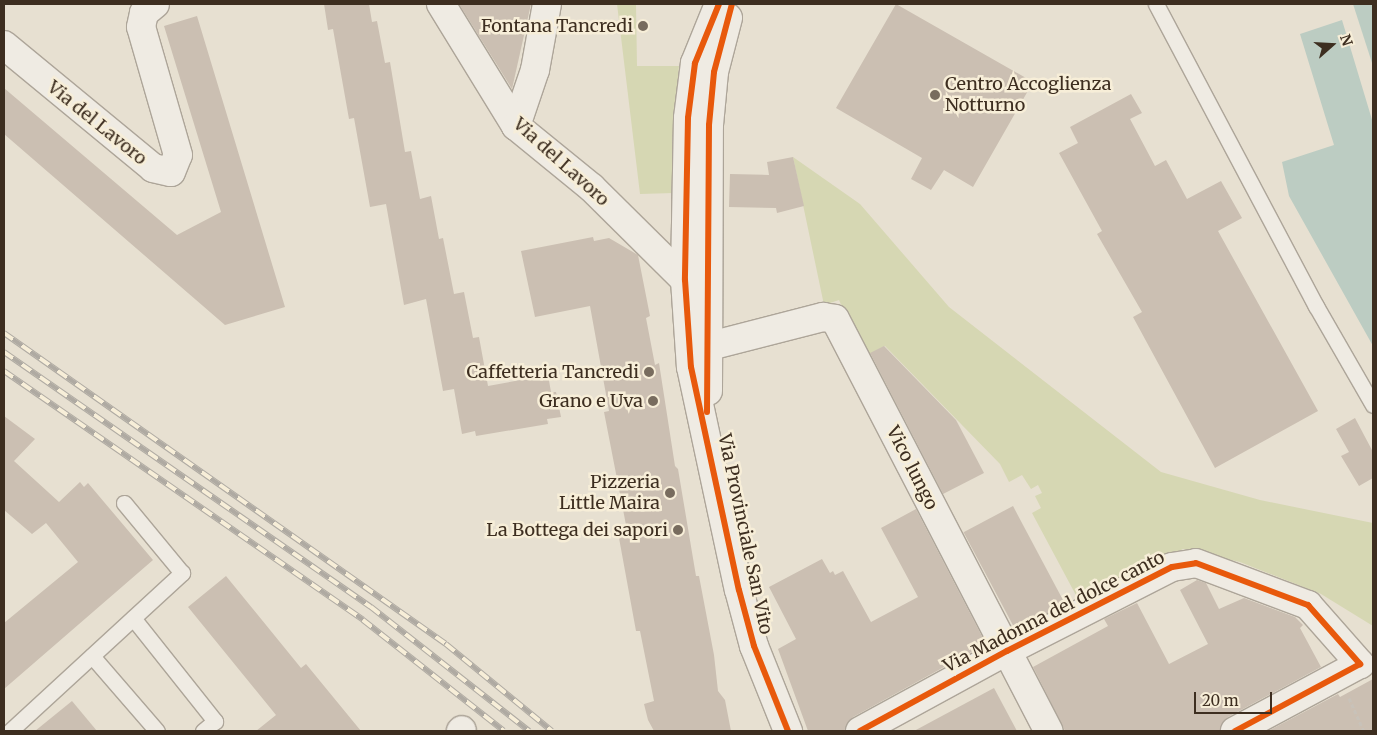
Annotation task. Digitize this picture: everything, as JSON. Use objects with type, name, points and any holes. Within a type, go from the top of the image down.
[{"type":"street","name":"Via del Lavoro","points":[[4,45],[153,168],[171,172],[178,155],[140,27],[144,13],[155,4]]},
{"type":"street","name":"Via del Lavoro","points":[[441,4],[516,126],[592,188],[685,280]]},
{"type":"street","points":[[516,126],[535,70],[547,4]]},
{"type":"street","name":"Via Provinciale San Vito","points":[[719,4],[693,72],[688,118],[685,280],[691,366],[754,646],[788,731]]},
{"type":"street","name":"Via Provinciale San Vito","points":[[706,427],[710,346],[709,125],[714,72],[732,4]]},
{"type":"street","name":"Vico lungo","points":[[710,346],[823,317],[835,319],[1048,731]]},
{"type":"street","name":"Via Madonna del dolce canto","points":[[860,731],[1007,650],[1172,567],[1196,562],[1308,605],[1349,670]]},
{"type":"street","points":[[1235,731],[1349,670]]},
{"type":"lane","points":[[1156,4],[1316,306],[1373,405]]},
{"type":"lane","points":[[10,731],[182,573],[124,503]]},
{"type":"lane","points":[[133,618],[215,721],[203,731]]},
{"type":"lane","points":[[92,656],[157,731]]},
{"type":"path","points":[[1349,670],[1364,731]]},
{"type":"green space","points":[[617,4],[636,4],[637,66],[679,66],[672,143],[674,193],[640,194]]},
{"type":"green space","points":[[793,157],[860,204],[949,307],[1161,472],[1260,500],[1373,523],[1373,626],[1321,594],[1240,562],[1183,549],[1078,599],[1032,513],[1041,508],[1035,496],[1042,493],[1038,485],[1031,489],[1022,475],[1009,482],[1000,464],[885,346],[864,357],[839,300],[824,305]]},
{"type":"shaded area","points":[[1353,4],[1373,4],[1373,66]]},
{"type":"shaded area","points":[[1342,20],[1373,123],[1373,346],[1289,196],[1282,162],[1334,145],[1300,34]]},
{"type":"building","points":[[324,4],[369,4],[372,22],[377,21],[385,63],[390,62],[405,152],[411,151],[420,199],[431,196],[439,239],[443,238],[454,294],[464,292],[473,338],[479,337],[488,386],[548,375],[551,392],[556,392],[561,417],[547,419],[548,424],[476,436],[475,431],[462,434],[454,389],[443,391],[426,299],[404,305],[386,204],[370,207],[354,118],[349,119],[333,29],[328,30]]},
{"type":"building","points":[[459,4],[531,4],[512,89]]},
{"type":"building","name":"Centro Accoglienza Notturno","points":[[896,4],[1033,82],[973,187],[944,170],[931,190],[911,179],[922,158],[836,108]]},
{"type":"building","points":[[197,16],[285,307],[225,325],[4,134],[4,88],[177,235],[221,212],[164,26]]},
{"type":"building","points":[[1131,94],[1142,113],[1130,119],[1155,166],[1166,160],[1187,199],[1221,181],[1242,218],[1218,231],[1318,411],[1215,468],[1133,317],[1142,312],[1097,234],[1102,231],[1059,153],[1078,143],[1070,127]]},
{"type":"building","points":[[793,157],[804,206],[777,213],[776,208],[729,207],[730,174],[769,175],[767,162]]},
{"type":"building","points":[[593,237],[594,241],[609,238],[638,255],[650,316],[646,318],[655,365],[659,363],[675,466],[678,469],[696,576],[699,576],[714,655],[718,691],[725,700],[731,731],[654,731],[648,720],[644,704],[654,701],[640,631],[636,631],[617,527],[626,525],[604,412],[609,411],[590,306],[535,317],[521,251]]},
{"type":"building","points":[[884,346],[956,420],[984,473],[943,494],[870,353]]},
{"type":"building","points":[[4,416],[35,439],[14,461],[59,502],[80,482],[84,487],[88,483],[153,560],[4,689],[4,623],[78,562],[46,523],[32,534],[4,510]]},
{"type":"building","points":[[1355,418],[1373,452],[1373,478],[1359,486],[1341,456],[1349,452],[1336,429]]},
{"type":"building","points":[[1013,506],[1065,604],[1016,630],[964,532]]},
{"type":"building","points":[[916,509],[986,644],[853,717],[844,731],[808,731],[778,649],[796,639],[769,587],[822,559],[830,573],[833,571],[835,575],[843,571],[871,622],[918,597],[881,528]]},
{"type":"building","points":[[226,576],[301,668],[306,664],[361,731],[256,731],[276,715],[188,607]]},
{"type":"building","points":[[1197,580],[1206,583],[1219,609],[1244,598],[1295,617],[1303,625],[1300,628],[1321,667],[1228,717],[1219,731],[1065,731],[1033,667],[1108,626],[1104,619],[1137,603],[1169,664],[1208,644],[1180,590]]},
{"type":"building","points":[[1373,679],[1373,731],[1268,731],[1338,694],[1340,697]]},
{"type":"building","points":[[994,688],[1017,731],[914,731]]},
{"type":"building","points":[[72,701],[97,731],[35,731]]},
{"type":"railway","points":[[4,333],[446,644],[552,731]]},
{"type":"railway","points":[[4,352],[371,607],[529,731]]},
{"type":"railway","points":[[4,371],[363,620],[504,731]]},
{"type":"cycle path","points":[[719,4],[695,63],[688,118],[685,280],[691,367],[739,590],[754,646],[788,731]]},
{"type":"cycle path","points":[[707,412],[709,125],[714,72],[732,4]]},
{"type":"cycle path","points":[[860,731],[1007,651],[1172,567],[1196,563],[1308,605],[1360,664],[1235,731]]},
{"type":"place","name":"Fontana Tancredi","points":[[643,26]]},
{"type":"place","name":"Centro Accoglienza Notturno","points":[[935,95]]},
{"type":"place","name":"Caffetteria Tancredi","points":[[649,372]]},
{"type":"place","name":"Grano e Uva","points":[[653,401]]},
{"type":"place","name":"Pizzeria Little Maira","points":[[670,493]]},
{"type":"place","name":"La Bottega dei sapori","points":[[678,530]]}]
